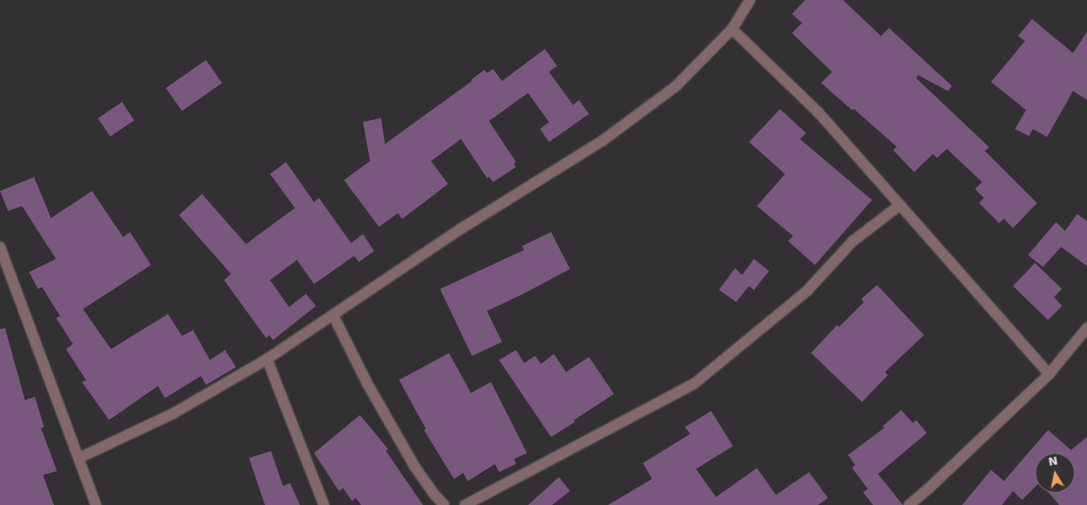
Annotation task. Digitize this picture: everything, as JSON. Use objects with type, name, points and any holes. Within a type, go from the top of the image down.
[{"type":"street","points":[[79,458],[174,413],[267,359],[462,228],[602,141],[676,86],[732,30],[750,0]]},
{"type":"street","points":[[732,30],[818,112],[900,206],[945,254],[1049,374]]},
{"type":"street","points":[[465,505],[695,383],[807,291],[853,241],[900,206]]},
{"type":"street","points":[[0,247],[96,505]]},
{"type":"street","points":[[333,315],[367,382],[416,467],[433,493],[444,505]]},
{"type":"street","points":[[909,505],[928,489],[1049,374],[1087,328]]},
{"type":"street","points":[[267,359],[324,505]]},
{"type":"building","points":[[805,0],[843,0],[881,36],[889,28],[952,86],[948,91],[918,75],[916,78],[989,147],[985,151],[1037,203],[1013,228],[1004,219],[999,223],[979,203],[984,198],[975,189],[982,182],[947,149],[937,158],[933,154],[914,172],[893,150],[897,147],[854,109],[852,110],[821,83],[832,72],[792,33],[802,23],[792,14]]},
{"type":"building","points":[[1032,19],[1073,53],[1087,32],[1087,100],[1073,91],[1047,137],[1033,129],[1029,136],[1015,129],[1026,110],[991,82],[1025,41],[1018,36]]},
{"type":"building","points":[[545,49],[557,66],[549,72],[573,105],[579,100],[589,114],[549,142],[540,129],[549,122],[528,93],[489,121],[516,162],[514,164],[516,167],[493,182],[489,177],[487,178],[461,139],[431,161],[448,184],[402,219],[398,213],[379,227],[344,180],[370,161],[363,122],[381,118],[385,144],[472,81],[471,80],[484,70],[487,73],[493,69],[502,81]]},
{"type":"building","points":[[206,60],[222,83],[182,111],[166,88]]},
{"type":"building","points":[[122,102],[134,120],[110,136],[98,118]]},
{"type":"building","points":[[780,109],[806,133],[800,139],[872,200],[815,265],[788,241],[793,236],[757,206],[785,174],[749,142]]},
{"type":"building","points":[[286,162],[314,202],[319,198],[351,243],[363,234],[374,251],[359,262],[354,256],[314,284],[297,260],[270,280],[289,307],[306,294],[316,306],[273,340],[269,335],[266,338],[224,280],[231,274],[179,215],[202,194],[246,244],[295,208],[270,174]]},
{"type":"building","points":[[34,177],[51,218],[92,191],[123,237],[130,232],[151,265],[83,309],[111,349],[168,314],[182,336],[193,330],[210,360],[225,350],[236,367],[206,385],[201,376],[165,398],[158,386],[109,420],[82,382],[86,380],[66,349],[73,344],[56,318],[60,316],[42,287],[38,289],[29,272],[56,259],[22,206],[8,211],[0,191]]},
{"type":"building","points":[[1077,214],[1087,221],[1087,266],[1061,247],[1043,267],[1028,255],[1056,222],[1065,231]]},
{"type":"building","points":[[551,232],[570,269],[487,311],[502,342],[472,356],[440,289],[524,250],[522,246]]},
{"type":"building","points":[[754,259],[769,271],[754,290],[749,286],[736,302],[719,290],[735,268],[742,275]]},
{"type":"building","points":[[1035,263],[1062,289],[1054,297],[1062,306],[1048,320],[1013,286]]},
{"type":"building","points":[[877,285],[924,335],[885,372],[888,375],[862,402],[811,353],[837,325],[839,327],[864,302],[861,299]]},
{"type":"building","points":[[5,328],[25,400],[35,397],[44,427],[41,428],[57,471],[43,475],[54,505],[0,505],[0,329]]},
{"type":"building","points":[[516,350],[524,363],[535,356],[541,364],[554,354],[566,372],[589,357],[614,394],[551,437],[499,360]]},
{"type":"building","points":[[449,353],[471,393],[491,382],[527,453],[514,459],[516,464],[499,472],[495,464],[468,481],[463,473],[454,479],[424,430],[426,429],[399,380]]},
{"type":"building","points":[[901,410],[913,423],[916,420],[927,433],[878,474],[903,505],[873,505],[863,492],[868,489],[852,468],[855,465],[848,455],[884,428],[883,426]]},
{"type":"building","points":[[711,411],[733,446],[696,469],[716,497],[757,468],[776,495],[809,472],[828,498],[818,505],[608,505],[652,479],[643,463],[690,434],[685,427]]},
{"type":"building","points":[[360,415],[388,449],[386,451],[423,505],[361,505],[356,498],[352,501],[343,488],[339,491],[314,453]]},
{"type":"building","points":[[1048,430],[1071,450],[1087,437],[1087,505],[1059,505],[1049,493],[1075,493],[1075,453],[1035,453],[1035,487],[1022,500],[1013,491],[1002,505],[962,505],[991,470],[1004,481]]},
{"type":"building","points":[[271,451],[283,486],[290,483],[300,505],[265,505],[249,458]]},
{"type":"building","points":[[559,477],[570,491],[552,505],[528,505]]}]
